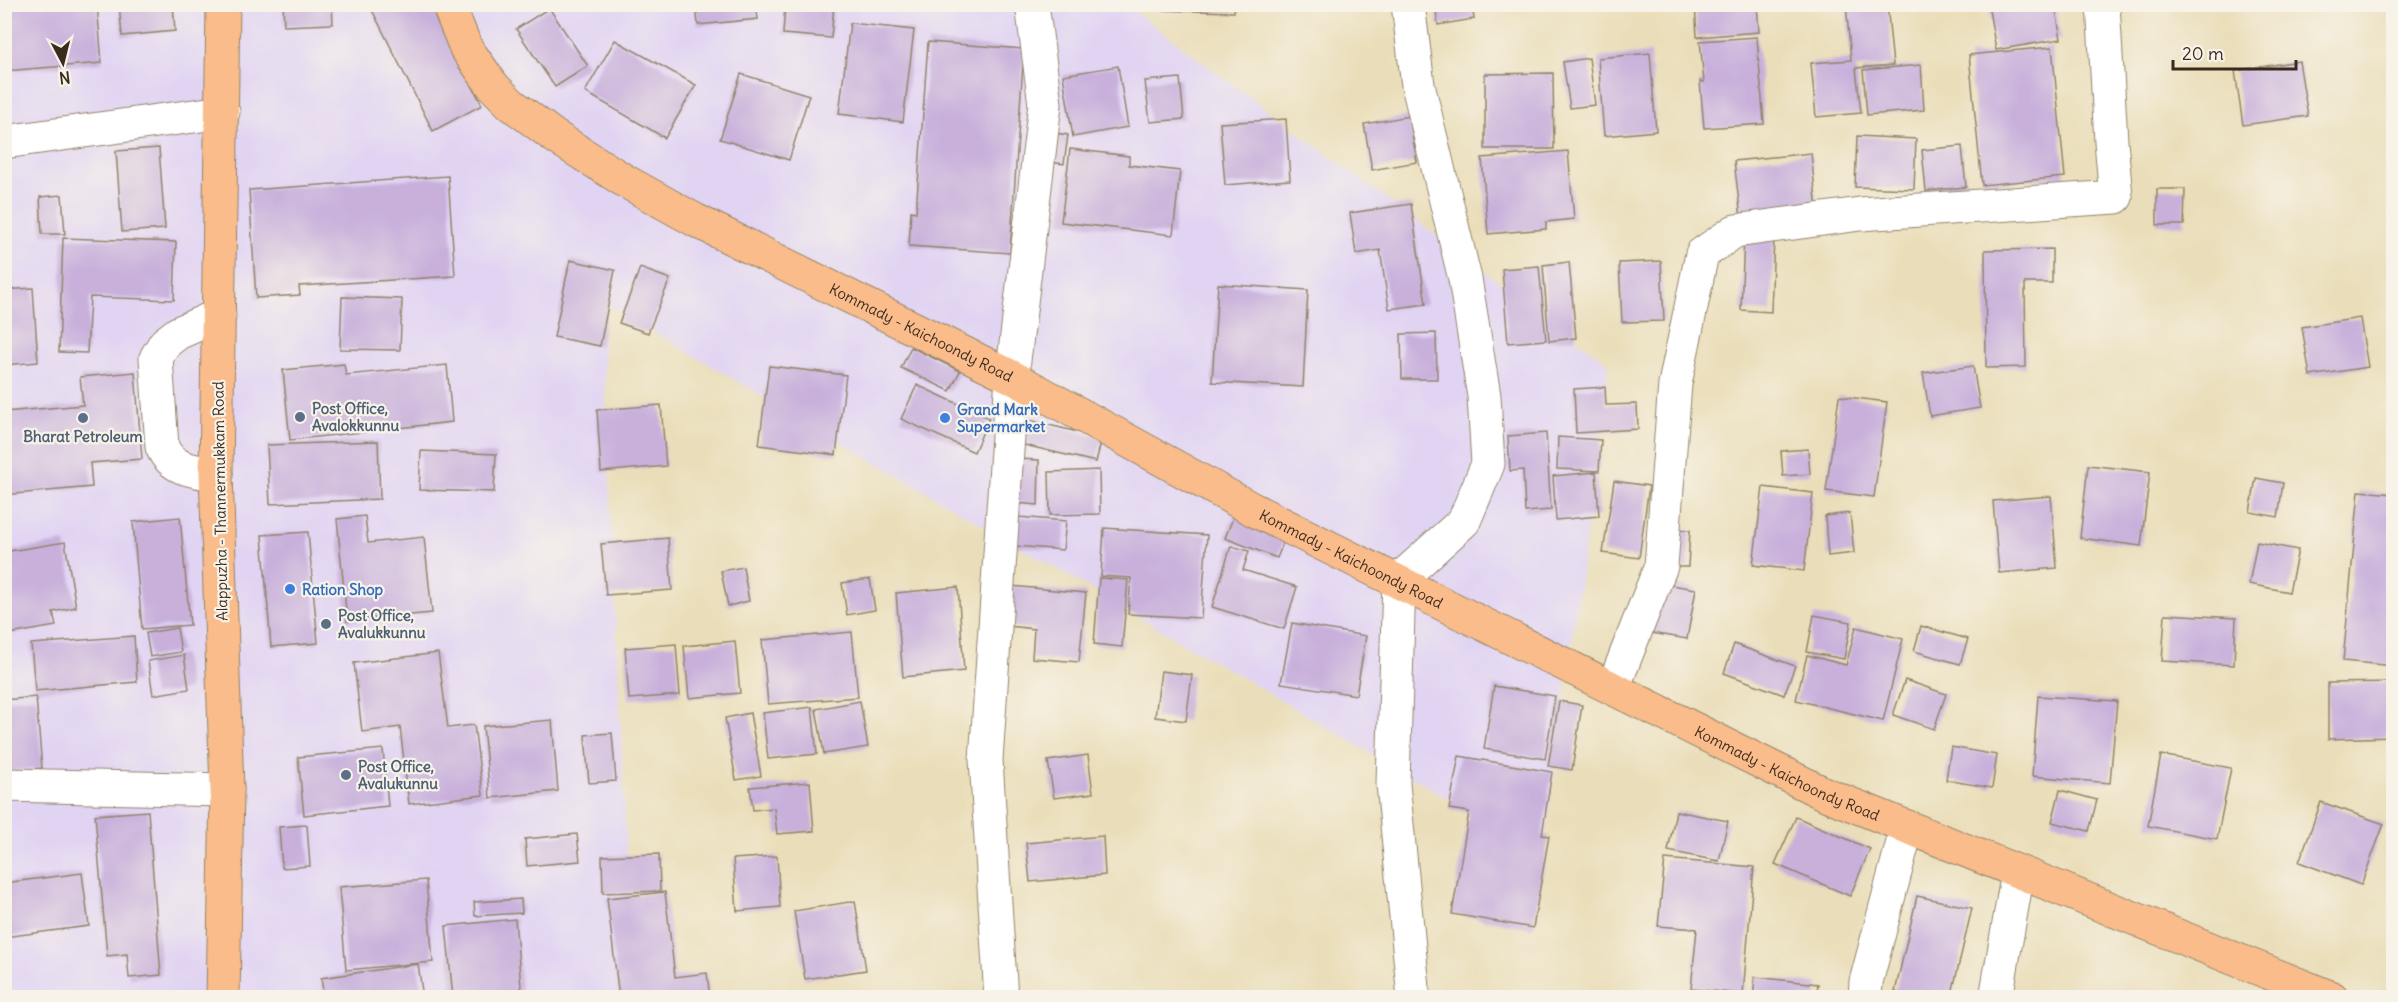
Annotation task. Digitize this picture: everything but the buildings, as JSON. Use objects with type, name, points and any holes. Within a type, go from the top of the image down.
[{"type":"main road","name":"Alappuzha - Thannermukkam Road","points":[[223,998],[227,790],[216,474],[224,4]]},
{"type":"main road","name":"Kommady - Kaichoondy Road","points":[[448,4],[466,48],[493,86],[511,104],[554,136],[625,181],[695,220],[1012,377],[1254,510],[1399,580],[1823,793],[2332,998]]},
{"type":"street","points":[[1001,998],[986,760],[1012,377],[1045,104],[1032,4]]},
{"type":"street","points":[[1408,4],[1418,85],[1465,279],[1484,396],[1488,464],[1464,521],[1399,580],[1393,784],[1414,998]]},
{"type":"street","points":[[1613,688],[1661,566],[1675,384],[1702,254],[1735,231],[1860,214],[2116,197],[2103,4]]},
{"type":"street","points":[[4,142],[223,112]]},
{"type":"street","points":[[216,474],[186,470],[166,458],[162,447],[156,357],[165,343],[178,333],[219,315]]},
{"type":"street","points":[[4,785],[227,790]]},
{"type":"street","points":[[1865,998],[1866,982],[1907,827]]},
{"type":"street","points":[[1996,998],[2018,872]]},
{"type":"shaded area","points":[[5,5],[1126,5],[1609,364],[1543,854],[601,301],[633,997],[5,998]]},
{"type":"place","name":"Post Office, Avalokkunnu","points":[[300,417]]},
{"type":"place","name":"Bharat Petroleum","points":[[83,418]]},
{"type":"place","name":"Grand Mark Supermarket","points":[[945,418]]},
{"type":"place","name":"Ration Shop","points":[[290,589]]},
{"type":"place","name":"Post Office, Avalukkunnu","points":[[326,624]]},
{"type":"place","name":"Post Office, Avalukunnu","points":[[346,775]]}]
